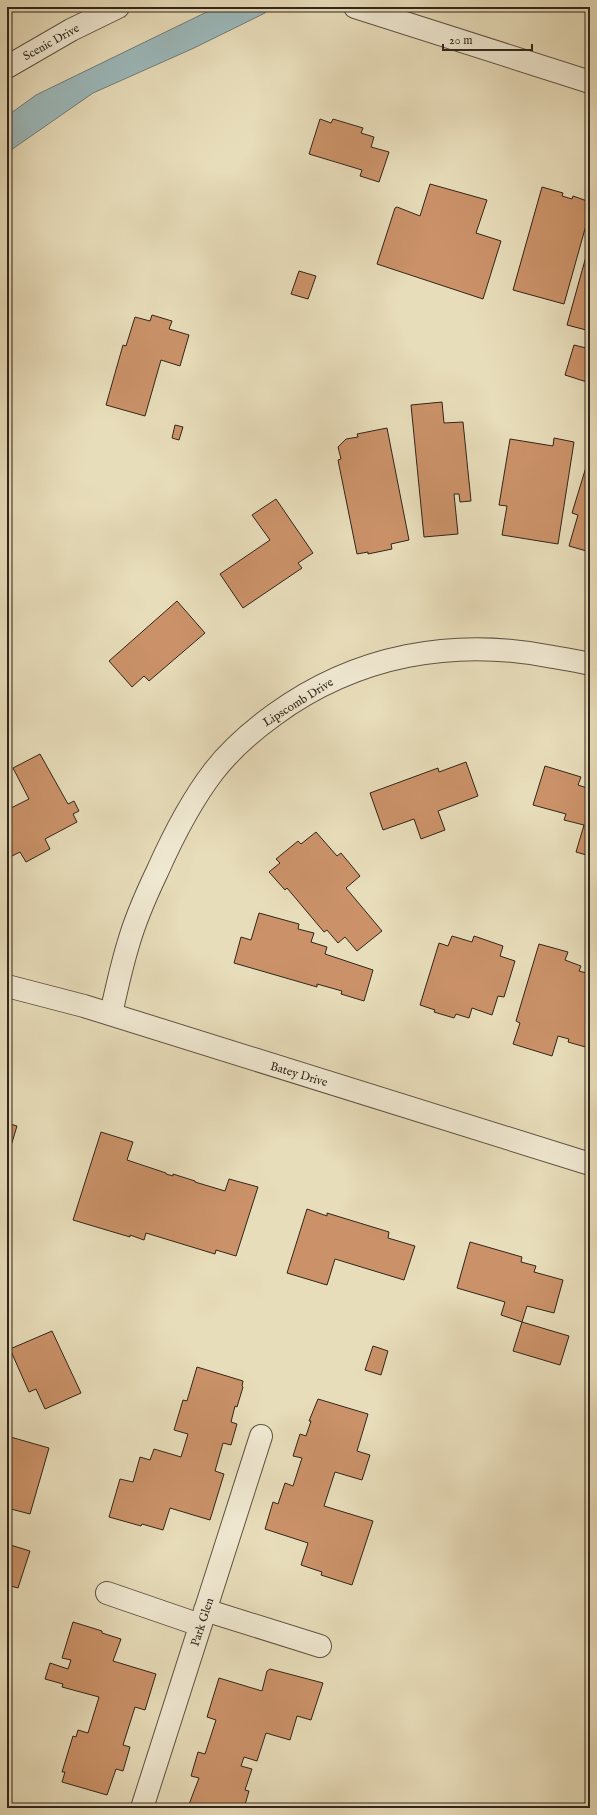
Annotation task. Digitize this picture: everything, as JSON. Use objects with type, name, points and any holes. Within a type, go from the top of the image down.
[{"type":"street","name":"Scenic Drive","points":[[7,67],[71,30],[118,7]]},
{"type":"street","points":[[355,7],[590,82]]},
{"type":"street","name":"Lipscomb Drive","points":[[111,1014],[128,944],[143,901],[182,820],[215,769],[231,751],[262,724],[316,688],[351,672],[380,662],[419,653],[483,649],[514,650],[590,664]]},
{"type":"street","name":"Batey Drive","points":[[7,986],[111,1014],[590,1164]]},
{"type":"street","name":"Park Glen","points":[[142,1808],[261,1436]]},
{"type":"street","points":[[107,1593],[320,1646]]},
{"type":"water","points":[[217,7],[271,7],[265,13],[194,48],[93,93],[7,154],[7,116],[36,95]]},
{"type":"building","points":[[320,119],[331,123],[333,119],[363,128],[361,133],[374,137],[371,147],[389,152],[379,182],[360,176],[362,170],[309,154]]},
{"type":"building","points":[[430,184],[487,200],[476,233],[501,241],[483,299],[377,264],[395,208],[397,207],[420,216]]},
{"type":"building","points":[[542,187],[563,193],[562,196],[572,199],[573,196],[590,202],[590,211],[564,304],[513,290]]},
{"type":"building","points":[[590,242],[590,331],[567,325]]},
{"type":"building","points":[[299,271],[316,276],[308,299],[291,294]]},
{"type":"building","points":[[152,315],[172,321],[169,329],[189,335],[180,366],[161,360],[145,416],[106,405],[123,345],[126,346],[135,317],[150,321]]},
{"type":"building","points":[[574,345],[590,349],[590,383],[565,375]]},
{"type":"building","points":[[442,402],[444,423],[463,422],[471,501],[460,502],[459,494],[454,494],[458,534],[424,537],[411,405]]},
{"type":"building","points":[[175,425],[183,427],[179,440],[172,438]]},
{"type":"building","points":[[387,428],[409,540],[391,544],[392,549],[368,554],[368,552],[357,554],[338,460],[341,459],[338,447],[346,439],[358,437],[357,434]]},
{"type":"building","points":[[554,438],[574,442],[558,544],[502,535],[507,506],[499,505],[510,439],[553,446]]},
{"type":"building","points":[[590,454],[590,552],[569,546],[578,515],[572,513]]},
{"type":"building","points":[[276,499],[313,553],[298,563],[302,568],[243,608],[220,574],[270,540],[252,515]]},
{"type":"building","points":[[177,601],[205,633],[149,681],[144,676],[132,687],[109,661]]},
{"type":"building","points":[[40,754],[68,804],[74,801],[79,811],[73,814],[77,822],[45,839],[50,849],[26,862],[20,852],[10,857],[9,855],[7,856],[7,810],[29,799],[13,768]]},
{"type":"building","points":[[466,762],[478,796],[438,811],[445,830],[421,839],[414,819],[383,830],[370,793],[438,768],[439,772]]},
{"type":"building","points":[[545,766],[581,777],[578,785],[590,789],[590,856],[576,852],[584,825],[564,820],[566,814],[533,805]]},
{"type":"building","points":[[316,832],[337,856],[341,853],[360,876],[346,888],[382,931],[357,951],[345,937],[338,943],[327,930],[324,932],[287,888],[285,890],[269,872],[280,863],[276,859],[298,841],[301,844]]},
{"type":"building","points":[[259,913],[299,924],[298,929],[314,933],[311,942],[327,947],[325,954],[373,970],[364,1001],[341,994],[342,991],[317,984],[317,987],[234,963],[241,937],[251,940]]},
{"type":"building","points":[[452,936],[472,942],[474,936],[503,946],[500,956],[515,961],[504,997],[498,996],[492,1015],[472,1008],[469,1018],[456,1014],[454,1018],[434,1012],[435,1010],[420,1005],[439,943],[448,946]]},
{"type":"building","points":[[539,944],[568,952],[565,960],[581,966],[579,971],[590,974],[589,1048],[568,1042],[569,1039],[558,1036],[552,1056],[513,1044],[520,1023],[516,1021]]},
{"type":"building","points":[[7,1123],[17,1126],[7,1159]]},
{"type":"building","points":[[101,1132],[133,1142],[127,1160],[166,1174],[173,1176],[173,1174],[225,1191],[229,1179],[258,1187],[236,1256],[216,1250],[215,1254],[146,1233],[144,1240],[130,1235],[130,1237],[73,1220]]},
{"type":"building","points":[[307,1209],[327,1216],[327,1213],[389,1232],[388,1238],[415,1246],[404,1280],[335,1259],[327,1285],[287,1273]]},
{"type":"building","points":[[470,1242],[522,1257],[521,1262],[536,1266],[534,1272],[563,1280],[554,1313],[527,1306],[522,1322],[501,1315],[505,1302],[457,1288]]},
{"type":"building","points":[[522,1322],[569,1336],[560,1365],[513,1351]]},
{"type":"building","points":[[52,1331],[81,1393],[45,1409],[36,1389],[29,1392],[10,1349]]},
{"type":"building","points":[[373,1346],[388,1351],[381,1375],[365,1370]]},
{"type":"building","points":[[197,1367],[243,1381],[243,1387],[237,1407],[235,1406],[231,1422],[237,1424],[231,1445],[223,1443],[215,1471],[224,1474],[210,1520],[170,1508],[163,1530],[142,1524],[141,1526],[109,1517],[120,1479],[133,1482],[140,1457],[150,1460],[154,1449],[181,1457],[188,1434],[174,1430],[183,1400],[187,1401]]},
{"type":"building","points":[[318,1399],[368,1414],[357,1451],[370,1455],[362,1480],[335,1472],[324,1506],[373,1521],[352,1585],[321,1575],[322,1572],[301,1565],[308,1543],[265,1529],[273,1502],[278,1504],[285,1483],[293,1486],[302,1458],[293,1456],[300,1434],[306,1436],[311,1421],[309,1421]]},
{"type":"building","points":[[7,1436],[49,1448],[30,1514],[7,1508]]},
{"type":"building","points":[[7,1544],[30,1551],[18,1588],[7,1585]]},
{"type":"building","points":[[73,1622],[121,1639],[113,1661],[156,1674],[145,1710],[135,1707],[123,1745],[130,1747],[123,1771],[116,1769],[107,1795],[62,1782],[65,1772],[62,1772],[73,1736],[76,1737],[78,1730],[88,1733],[99,1697],[62,1687],[63,1684],[45,1679],[50,1663],[68,1669],[71,1660],[62,1658]]},
{"type":"building","points":[[270,1669],[323,1683],[311,1720],[297,1716],[290,1740],[266,1733],[257,1761],[244,1757],[241,1766],[252,1769],[245,1790],[249,1791],[244,1808],[188,1807],[199,1778],[191,1776],[198,1752],[205,1754],[216,1720],[207,1717],[219,1678],[262,1691],[267,1671]]}]
